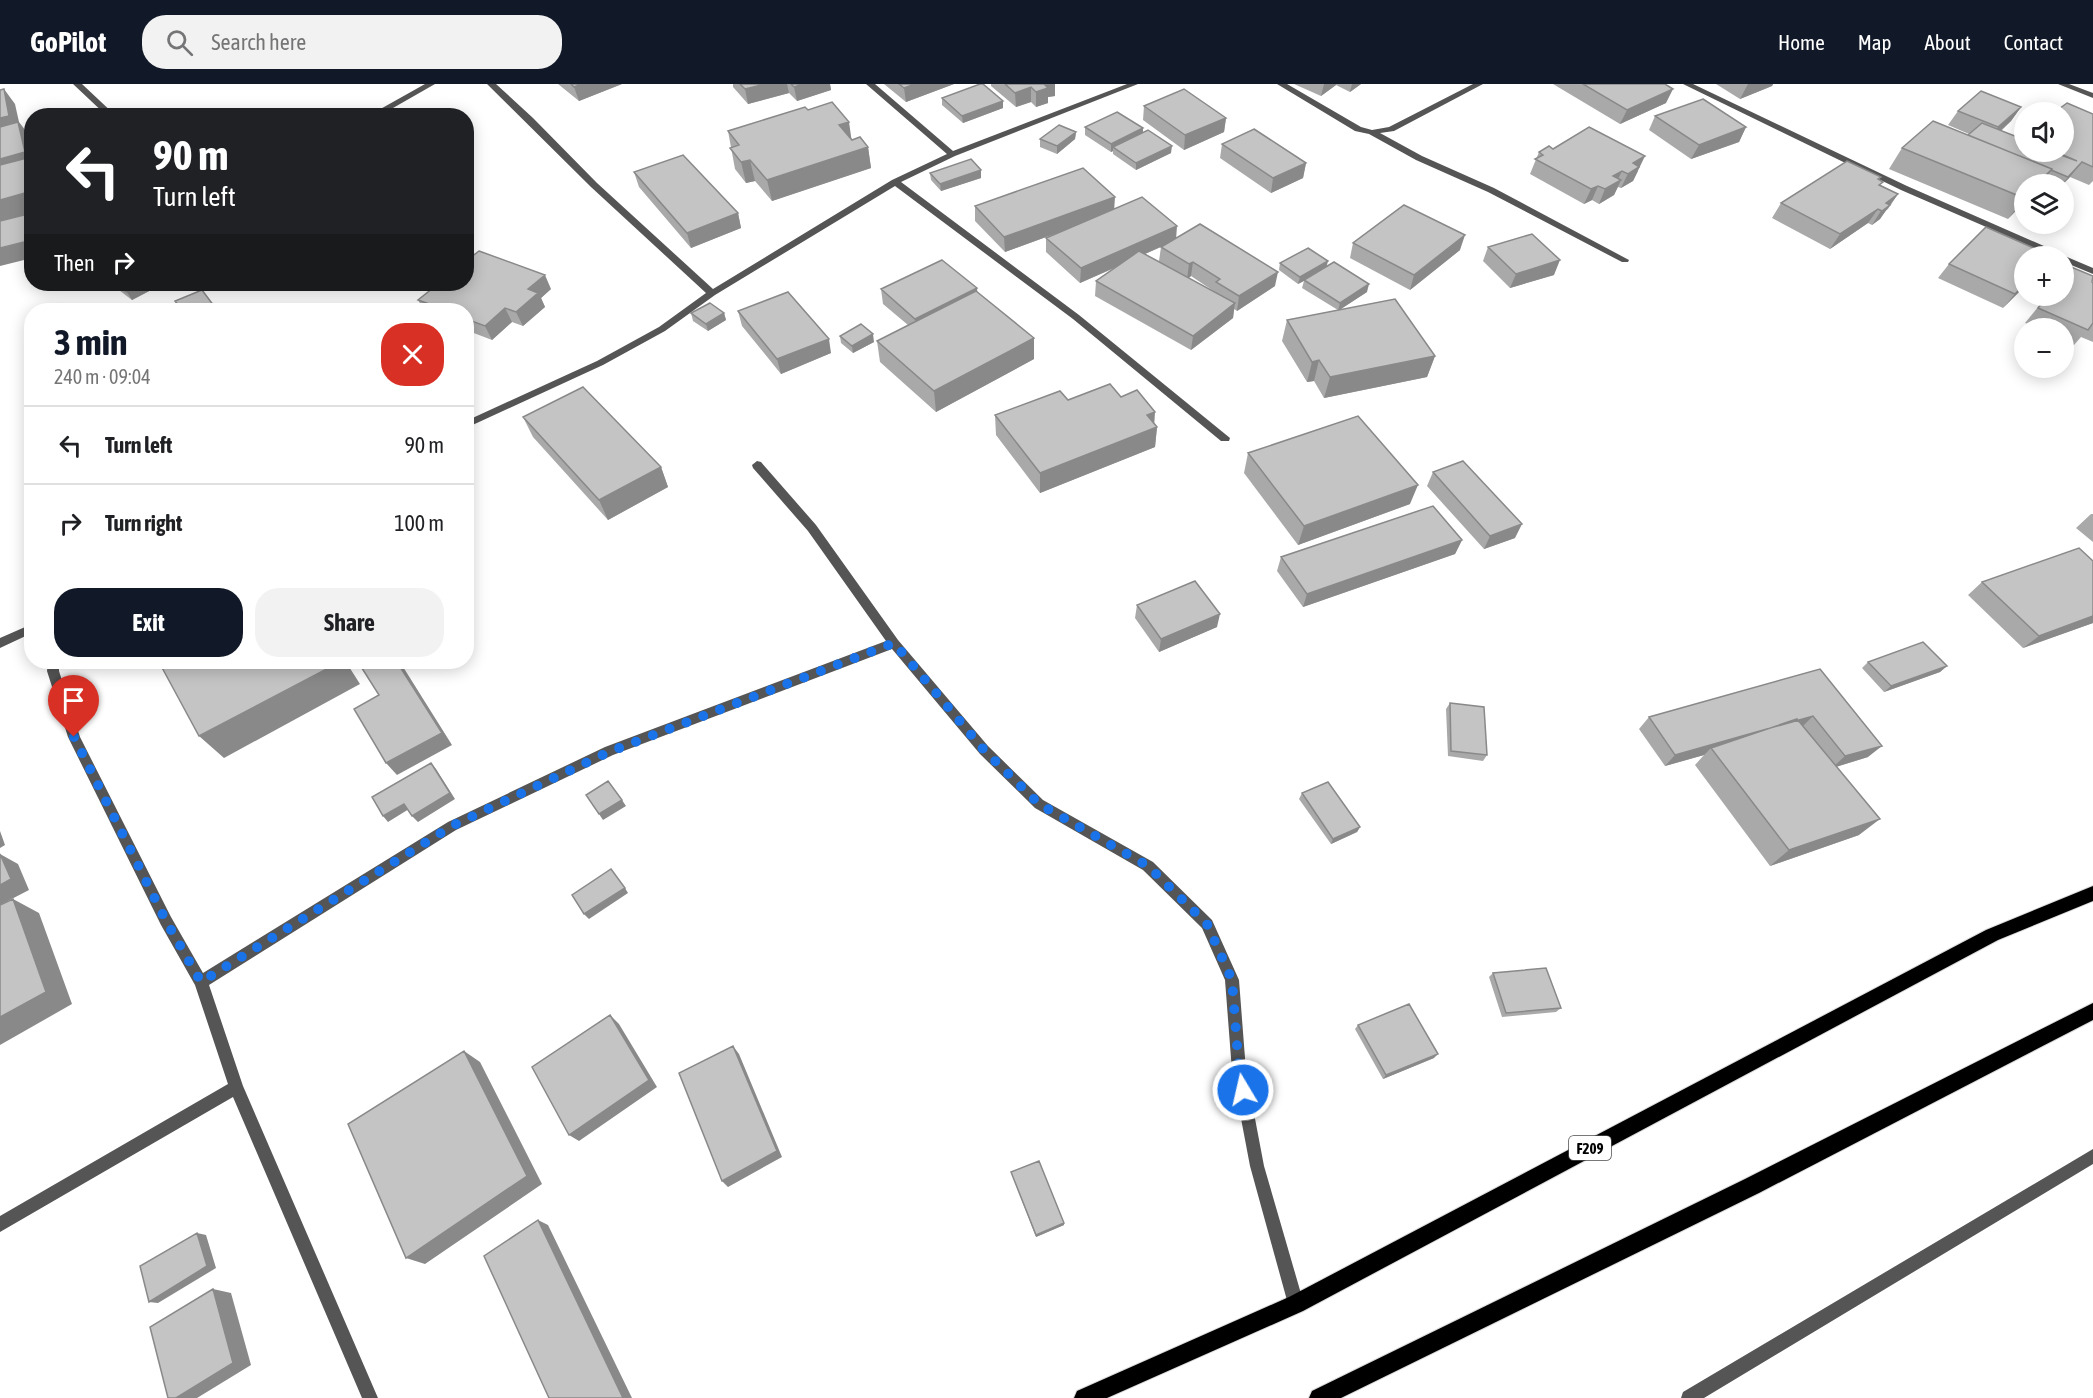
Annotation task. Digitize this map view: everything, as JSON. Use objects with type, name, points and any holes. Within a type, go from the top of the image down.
[{"type":"main road","name":"F209","points":[[1084,1398],[1296,1304],[1992,935],[2093,893]]},
{"type":"main road","points":[[1318,1398],[1752,1186],[2093,1011]]},
{"type":"street","points":[[77,84],[103,108]]},
{"type":"street","points":[[387,108],[431,84]]},
{"type":"street","points":[[491,84],[594,185],[712,293]]},
{"type":"street","points":[[870,84],[952,154]]},
{"type":"street","points":[[474,421],[600,363],[652,335],[712,293],[895,182],[952,154],[1134,84]]},
{"type":"street","points":[[1281,84],[1358,129],[1371,132],[1419,158],[1491,190],[1625,260]]},
{"type":"street","points":[[1371,132],[1391,129],[1479,84]]},
{"type":"street","points":[[1687,84],[1904,188],[2036,246]]},
{"type":"street","points":[[2062,84],[2093,96]]},
{"type":"street","points":[[895,182],[1076,318],[1226,438]]},
{"type":"street","points":[[2074,263],[2093,272]]},
{"type":"street","points":[[757,465],[812,528],[894,643],[984,750],[1039,804],[1148,866],[1207,924],[1232,980],[1239,1071],[1257,1166],[1296,1304]]},
{"type":"street","points":[[0,643],[24,632]]},
{"type":"street","points":[[201,982],[452,826],[609,752],[894,643]]},
{"type":"street","points":[[53,669],[74,737],[166,921],[201,982],[236,1087],[370,1398]]},
{"type":"street","points":[[0,1224],[236,1087]]},
{"type":"street","points":[[1689,1398],[2093,1156]]},
{"type":"building","points":[[740,84],[765,84],[745,89]]},
{"type":"building","points":[[899,84],[915,84],[904,88]]},
{"type":"building","points":[[980,84],[1003,101],[962,116],[942,98]]},
{"type":"building","points":[[1005,84],[1044,84],[1048,88],[1036,92],[1031,87],[1015,93]]},
{"type":"building","points":[[1583,84],[1665,84],[1673,89],[1627,110]]},
{"type":"building","points":[[4,89],[9,116],[0,118],[0,90]]},
{"type":"building","points":[[1184,89],[1226,118],[1185,135],[1144,106]]},
{"type":"building","points":[[1981,91],[2014,104],[2014,113],[1998,127],[1958,111]]},
{"type":"building","points":[[1703,99],[1746,127],[1699,145],[1655,116]]},
{"type":"building","points":[[832,102],[849,122],[839,125],[852,140],[860,137],[868,147],[767,180],[750,160],[741,162],[730,148],[739,145],[728,131],[805,107],[808,110]]},
{"type":"building","points":[[2074,106],[2093,114],[2093,167],[2082,162],[2071,174],[2061,174],[2035,162],[2077,161],[2074,160]]},
{"type":"building","points":[[1117,112],[1143,128],[1111,144],[1085,127]]},
{"type":"building","points":[[1933,121],[2014,154],[2014,162],[2035,162],[2052,169],[2047,174],[2014,174],[2014,194],[1902,148]]},
{"type":"building","points":[[18,122],[24,152],[0,159],[0,127]]},
{"type":"building","points":[[1982,123],[2014,136],[2014,154],[1968,135]]},
{"type":"building","points":[[1059,125],[1076,132],[1057,146],[1040,139]]},
{"type":"building","points":[[1589,127],[1645,156],[1633,163],[1639,167],[1628,174],[1622,171],[1613,176],[1621,180],[1605,189],[1598,186],[1591,189],[1535,159],[1543,155],[1539,152],[1549,146],[1553,149]]},
{"type":"building","points":[[1254,129],[1306,163],[1273,178],[1222,144]]},
{"type":"building","points":[[1148,130],[1172,146],[1136,163],[1113,147]]},
{"type":"building","points":[[683,155],[738,213],[687,233],[634,172]]},
{"type":"building","points":[[24,159],[24,193],[0,200],[0,165]]},
{"type":"building","points":[[971,159],[981,170],[940,184],[930,173]]},
{"type":"building","points":[[1847,161],[1881,177],[1878,179],[1883,182],[1879,185],[1898,194],[1886,203],[1890,205],[1882,211],[1878,209],[1840,234],[1781,203]]},
{"type":"building","points":[[1083,168],[1115,197],[1004,237],[975,206]]},
{"type":"building","points":[[1142,197],[1177,226],[1081,268],[1046,238]]},
{"type":"building","points":[[1404,205],[1465,235],[1414,275],[1353,243]]},
{"type":"building","points":[[24,215],[24,242],[0,248],[0,221]]},
{"type":"building","points":[[1200,224],[1278,272],[1239,296],[1216,282],[1220,279],[1193,262],[1189,264],[1161,247]]},
{"type":"building","points":[[1986,227],[2029,246],[2014,246],[2014,294],[1949,264]]},
{"type":"building","points":[[1532,234],[1560,260],[1516,274],[1488,247]]},
{"type":"building","points":[[1308,248],[1328,261],[1300,277],[1280,263]]},
{"type":"building","points":[[479,251],[545,275],[528,289],[538,293],[516,312],[505,308],[485,326],[474,322],[474,303],[426,303],[418,300],[429,291],[474,291],[474,255]]},
{"type":"building","points":[[1139,251],[1235,303],[1193,336],[1096,281]]},
{"type":"building","points":[[942,260],[977,288],[915,319],[881,289]]},
{"type":"building","points":[[1334,262],[1369,284],[1340,303],[1304,280]]},
{"type":"building","points":[[2074,268],[2093,276],[2093,323],[2088,330],[2074,324],[2074,318],[2061,318],[2038,308],[2040,306],[2074,306]]},
{"type":"building","points":[[203,291],[212,303],[177,303],[175,301]]},
{"type":"building","points":[[976,291],[1034,338],[934,391],[877,341]]},
{"type":"building","points":[[788,292],[829,339],[777,359],[738,311]]},
{"type":"building","points":[[1395,299],[1435,356],[1330,377],[1319,360],[1312,362],[1287,320]]},
{"type":"building","points":[[710,303],[724,313],[706,324],[691,313]]},
{"type":"building","points":[[861,324],[873,334],[852,346],[840,336]]},
{"type":"building","points":[[1110,384],[1121,397],[1137,390],[1155,412],[1147,415],[1157,427],[1040,473],[995,415],[1060,391],[1068,400]]},
{"type":"building","points":[[583,387],[661,467],[599,500],[523,417]]},
{"type":"building","points":[[1358,416],[1418,485],[1304,526],[1248,453]]},
{"type":"building","points":[[1463,461],[1522,524],[1490,536],[1433,472]]},
{"type":"building","points":[[1433,506],[1462,540],[1307,594],[1281,557]]},
{"type":"building","points":[[2079,548],[2093,561],[2093,616],[2039,636],[1982,582]]},
{"type":"building","points":[[1195,581],[1220,614],[1161,639],[1137,605]]},
{"type":"building","points":[[1923,642],[1947,666],[1891,686],[1868,662]]},
{"type":"building","points":[[163,669],[327,669],[199,736]]},
{"type":"building","points":[[363,669],[401,669],[442,733],[386,763],[354,709],[379,695]]},
{"type":"building","points":[[1820,669],[1882,746],[1845,756],[1813,716],[1675,755],[1649,717]]},
{"type":"building","points":[[1450,703],[1484,707],[1487,755],[1451,751]]},
{"type":"building","points":[[1797,719],[1880,819],[1789,850],[1711,748]]},
{"type":"building","points":[[431,763],[450,793],[412,816],[404,804],[383,816],[372,797]]},
{"type":"building","points":[[608,781],[622,800],[599,814],[586,795]]},
{"type":"building","points":[[1328,782],[1360,827],[1333,839],[1302,793]]},
{"type":"building","points":[[0,854],[11,879],[0,885]]},
{"type":"building","points":[[611,869],[625,888],[584,914],[572,895]]},
{"type":"building","points":[[13,899],[46,992],[0,1017],[0,905]]},
{"type":"building","points":[[1546,968],[1561,1008],[1506,1013],[1493,973]]},
{"type":"building","points":[[1409,1004],[1438,1054],[1386,1075],[1358,1025]]},
{"type":"building","points":[[610,1015],[649,1080],[569,1135],[532,1067]]},
{"type":"building","points":[[733,1046],[777,1151],[722,1181],[679,1073]]},
{"type":"building","points":[[464,1051],[527,1176],[406,1258],[348,1124]]},
{"type":"building","points":[[1039,1161],[1064,1223],[1036,1235],[1011,1172]]},
{"type":"building","points":[[538,1220],[623,1398],[549,1398],[484,1256]]},
{"type":"building","points":[[197,1233],[207,1266],[149,1302],[140,1266]]},
{"type":"building","points":[[213,1289],[233,1363],[176,1398],[168,1398],[150,1327]]},
{"type":"route","points":[[74,737],[166,921],[201,982],[452,826],[609,752],[894,643],[984,750],[1039,804],[1148,866],[1207,924],[1232,980],[1239,1071],[1243,1090]]}]
